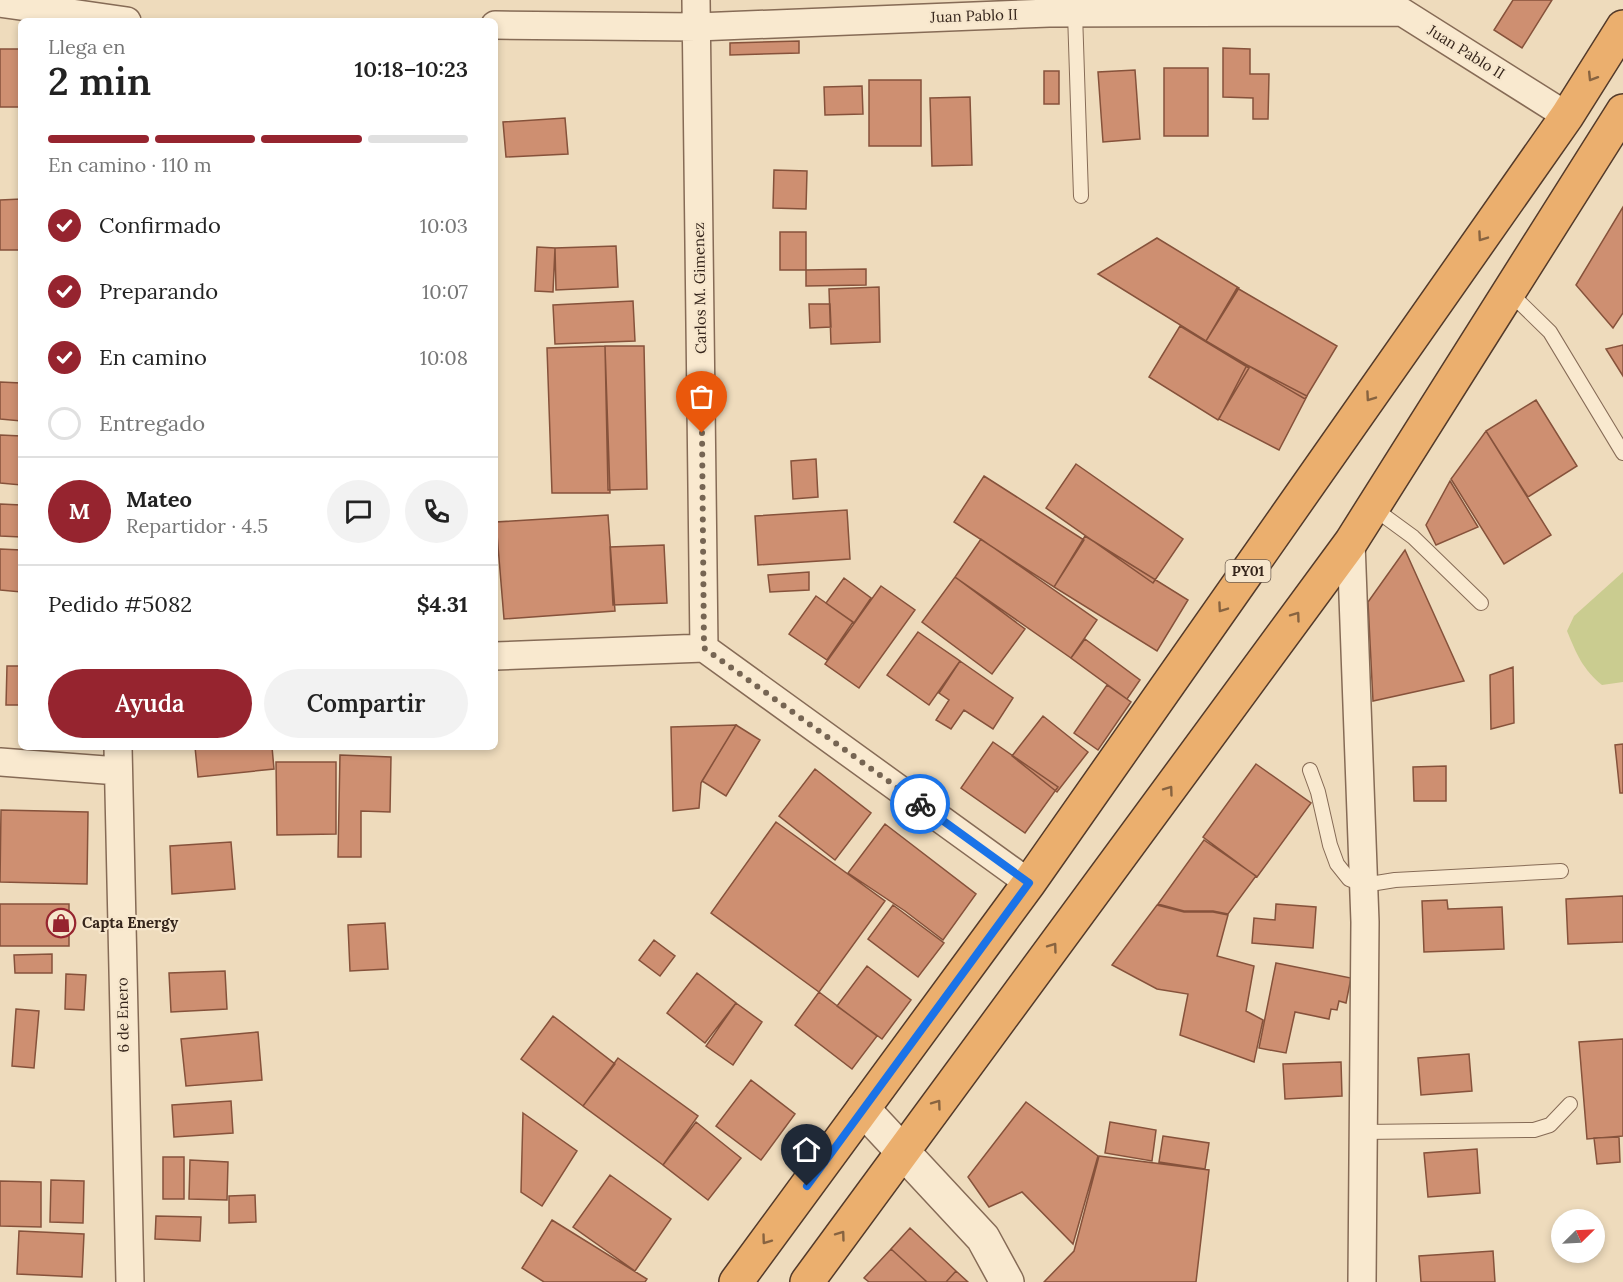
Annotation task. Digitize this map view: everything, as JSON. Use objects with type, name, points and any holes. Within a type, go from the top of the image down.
[{"type":"highway","name":"PY01","points":[[736,1282],[1029,883],[1567,116],[1623,27]]},
{"type":"highway","points":[[807,1282],[1351,542],[1623,111]]},
{"type":"street","points":[[122,0],[124,18]]},
{"type":"street","name":"Carlos M. Gimenez","points":[[696,0],[704,648]]},
{"type":"street","points":[[0,3],[103,18]]},
{"type":"street","name":"Juan Pablo II","points":[[498,25],[697,27],[1058,9],[1402,6],[1567,116]]},
{"type":"street","points":[[1351,542],[1364,885],[1362,1282]]},
{"type":"street","points":[[498,656],[704,648],[1029,883]]},
{"type":"street","points":[[0,762],[118,759]]},
{"type":"street","name":"6 de Enero","points":[[118,759],[130,1282]]},
{"type":"street","points":[[863,1109],[983,1238],[1007,1282]]},
{"type":"lane","points":[[1058,9],[1081,196]]},
{"type":"lane","points":[[1509,292],[1550,332],[1623,453]]},
{"type":"lane","points":[[1372,507],[1413,537],[1481,603]]},
{"type":"lane","points":[[1310,770],[1337,864],[1348,879],[1364,885],[1395,880],[1561,871]]},
{"type":"lane","points":[[1364,1132],[1534,1130],[1550,1125],[1570,1104]]},
{"type":"green space","points":[[1623,572],[1623,682],[1602,685],[1585,667],[1567,631],[1574,616]]},
{"type":"building","points":[[1513,0],[1552,0],[1522,48],[1494,30]]},
{"type":"building","points":[[799,41],[799,53],[730,55],[730,43]]},
{"type":"building","points":[[1223,48],[1250,49],[1250,74],[1269,74],[1268,119],[1253,119],[1253,98],[1223,97]]},
{"type":"building","points":[[0,49],[18,49],[18,107],[0,107]]},
{"type":"building","points":[[1164,68],[1208,68],[1208,136],[1164,136]]},
{"type":"building","points":[[1135,70],[1140,139],[1103,142],[1098,72]]},
{"type":"building","points":[[1044,71],[1059,71],[1059,104],[1044,104]]},
{"type":"building","points":[[869,80],[921,80],[921,146],[869,146]]},
{"type":"building","points":[[862,86],[863,114],[825,115],[824,87]]},
{"type":"building","points":[[970,97],[972,165],[932,166],[930,98]]},
{"type":"building","points":[[565,118],[568,154],[506,157],[503,122]]},
{"type":"building","points":[[774,170],[807,171],[806,209],[773,208]]},
{"type":"building","points":[[18,199],[18,250],[0,250],[0,200]]},
{"type":"building","points":[[1623,207],[1623,313],[1613,328],[1576,285]]},
{"type":"building","points":[[780,232],[806,232],[806,270],[780,270]]},
{"type":"building","points":[[1157,238],[1239,288],[1206,341],[1098,274]]},
{"type":"building","points":[[616,246],[618,287],[556,290],[555,248]]},
{"type":"building","points":[[537,247],[555,248],[553,292],[535,291]]},
{"type":"building","points":[[866,269],[866,285],[806,286],[806,270]]},
{"type":"building","points":[[879,287],[880,342],[831,344],[829,289]]},
{"type":"building","points":[[1237,288],[1337,346],[1305,399],[1206,341]]},
{"type":"building","points":[[633,301],[635,341],[555,344],[553,305]]},
{"type":"building","points":[[809,304],[830,304],[831,327],[810,328]]},
{"type":"building","points":[[1180,326],[1249,368],[1218,420],[1149,377]]},
{"type":"building","points":[[1623,345],[1623,376],[1606,349]]},
{"type":"building","points":[[605,346],[610,493],[552,493],[547,348]]},
{"type":"building","points":[[605,346],[644,346],[647,489],[608,490]]},
{"type":"building","points":[[1247,365],[1307,396],[1279,450],[1219,419]]},
{"type":"building","points":[[0,382],[18,383],[18,421],[0,419]]},
{"type":"building","points":[[1536,400],[1577,466],[1528,497],[1486,431]]},
{"type":"building","points":[[1486,431],[1551,535],[1504,564],[1451,479]]},
{"type":"building","points":[[0,435],[18,436],[18,485],[0,483]]},
{"type":"building","points":[[816,459],[818,497],[793,499],[791,461]]},
{"type":"building","points":[[1076,464],[1183,539],[1153,583],[1046,508]]},
{"type":"building","points":[[984,476],[1084,540],[1054,587],[954,522]]},
{"type":"building","points":[[1450,481],[1478,527],[1436,545],[1426,525]]},
{"type":"building","points":[[0,504],[18,505],[18,537],[0,536]]},
{"type":"building","points":[[847,510],[850,559],[758,565],[755,516]]},
{"type":"building","points":[[608,515],[615,611],[504,619],[498,522]]},
{"type":"building","points":[[1085,536],[1188,600],[1157,651],[1054,587]]},
{"type":"building","points":[[981,539],[1097,620],[1071,658],[955,577]]},
{"type":"building","points":[[664,545],[667,603],[613,605],[610,547]]},
{"type":"building","points":[[0,549],[18,550],[18,592],[0,590]]},
{"type":"building","points":[[1405,550],[1464,681],[1373,701],[1368,602]]},
{"type":"building","points":[[809,572],[809,590],[770,592],[768,575]]},
{"type":"building","points":[[955,577],[1025,629],[992,674],[922,622]]},
{"type":"building","points":[[844,578],[871,598],[854,623],[826,603]]},
{"type":"building","points":[[881,586],[915,610],[859,688],[825,664]]},
{"type":"building","points":[[816,596],[853,622],[827,660],[789,634]]},
{"type":"building","points":[[918,632],[960,661],[929,705],[887,675]]},
{"type":"building","points":[[1085,639],[1140,680],[1127,699],[1071,658]]},
{"type":"building","points":[[960,661],[1013,698],[993,729],[964,710],[951,729],[936,720],[949,700],[939,693]]},
{"type":"building","points":[[7,666],[18,666],[18,705],[6,705]]},
{"type":"building","points":[[1513,667],[1514,723],[1491,729],[1490,675]]},
{"type":"building","points":[[1107,685],[1131,702],[1098,750],[1074,733]]},
{"type":"building","points":[[1043,716],[1088,752],[1057,792],[1012,756]]},
{"type":"building","points":[[736,725],[701,783],[699,808],[673,811],[671,727]]},
{"type":"building","points":[[736,725],[760,740],[726,796],[702,781]]},
{"type":"building","points":[[993,742],[1058,787],[1025,833],[961,788]]},
{"type":"building","points":[[1623,744],[1623,793],[1620,793],[1615,745]]},
{"type":"building","points":[[195,750],[272,750],[274,769],[198,777]]},
{"type":"building","points":[[340,755],[391,757],[390,812],[361,811],[361,857],[338,857]]},
{"type":"building","points":[[276,762],[336,762],[336,834],[277,835]]},
{"type":"building","points":[[1256,764],[1311,803],[1257,877],[1203,837]]},
{"type":"building","points":[[1446,766],[1446,801],[1414,801],[1413,767]]},
{"type":"building","points":[[815,769],[871,813],[835,860],[779,816]]},
{"type":"building","points":[[1,810],[88,812],[87,884],[0,882]]},
{"type":"building","points":[[776,822],[885,901],[819,992],[711,913]]},
{"type":"building","points":[[885,824],[976,894],[943,940],[848,873]]},
{"type":"building","points":[[1204,840],[1256,876],[1228,914],[1213,911],[1184,911],[1158,904]]},
{"type":"building","points":[[231,842],[235,889],[172,894],[170,846]]},
{"type":"building","points":[[1623,896],[1623,942],[1568,944],[1566,899]]},
{"type":"building","points":[[1447,900],[1448,909],[1502,907],[1504,949],[1424,952],[1422,901]]},
{"type":"building","points":[[0,904],[69,904],[69,946],[0,946]]},
{"type":"building","points":[[1276,904],[1316,907],[1313,948],[1252,943],[1254,918],[1275,920]]},
{"type":"building","points":[[893,905],[944,943],[918,977],[868,939]]},
{"type":"building","points":[[1157,905],[1184,912],[1213,912],[1228,915],[1217,956],[1254,966],[1246,1011],[1263,1020],[1254,1062],[1180,1035],[1188,994],[1157,989],[1112,965]]},
{"type":"building","points":[[385,923],[388,969],[350,971],[348,925]]},
{"type":"building","points":[[654,940],[675,956],[660,976],[639,960]]},
{"type":"building","points":[[52,954],[52,973],[15,973],[14,955]]},
{"type":"building","points":[[1276,963],[1351,978],[1346,1003],[1339,1001],[1337,1010],[1331,1009],[1329,1019],[1295,1012],[1286,1053],[1259,1048]]},
{"type":"building","points":[[867,966],[911,1000],[882,1039],[837,1006]]},
{"type":"building","points":[[225,971],[227,1009],[171,1012],[169,973]]},
{"type":"building","points":[[697,973],[736,1003],[705,1043],[667,1013]]},
{"type":"building","points":[[66,974],[86,975],[84,1010],[65,1009]]},
{"type":"building","points":[[819,992],[877,1036],[852,1069],[795,1025]]},
{"type":"building","points":[[736,1003],[762,1022],[733,1065],[706,1046]]},
{"type":"building","points":[[16,1009],[39,1011],[34,1068],[12,1066]]},
{"type":"building","points":[[553,1016],[615,1064],[583,1106],[521,1059]]},
{"type":"building","points":[[258,1032],[262,1080],[186,1086],[181,1039]]},
{"type":"building","points":[[1623,1039],[1623,1136],[1587,1139],[1579,1042]]},
{"type":"building","points":[[1469,1054],[1472,1091],[1421,1095],[1418,1058]]},
{"type":"building","points":[[618,1058],[698,1116],[663,1165],[583,1106]]},
{"type":"building","points":[[1341,1062],[1342,1096],[1285,1099],[1283,1064]]},
{"type":"building","points":[[751,1080],[795,1114],[761,1160],[716,1126]]},
{"type":"building","points":[[231,1101],[233,1133],[174,1137],[172,1105]]},
{"type":"building","points":[[1026,1102],[1098,1156],[1073,1244],[1022,1192],[989,1207],[968,1177]]},
{"type":"building","points":[[523,1113],[577,1151],[542,1206],[521,1192]]},
{"type":"building","points":[[696,1122],[741,1158],[708,1200],[663,1165]]},
{"type":"building","points":[[1110,1122],[1156,1130],[1152,1161],[1105,1153]]},
{"type":"building","points":[[1163,1136],[1209,1143],[1205,1169],[1159,1162]]},
{"type":"building","points":[[1619,1137],[1620,1162],[1597,1164],[1594,1138]]},
{"type":"building","points":[[1477,1149],[1480,1193],[1428,1197],[1424,1153]]},
{"type":"building","points":[[1099,1156],[1209,1170],[1196,1282],[1044,1282],[1074,1251]]},
{"type":"building","points":[[163,1157],[184,1157],[184,1199],[163,1199]]},
{"type":"building","points":[[190,1160],[228,1162],[227,1200],[189,1199]]},
{"type":"building","points":[[610,1175],[671,1219],[635,1271],[573,1227]]},
{"type":"building","points":[[51,1180],[84,1181],[83,1223],[50,1222]]},
{"type":"building","points":[[0,1181],[41,1182],[41,1227],[0,1226]]},
{"type":"building","points":[[255,1195],[256,1222],[229,1223],[229,1196]]},
{"type":"building","points":[[156,1216],[201,1217],[200,1241],[155,1239]]},
{"type":"building","points":[[552,1220],[647,1279],[645,1282],[544,1282],[522,1268]]},
{"type":"building","points":[[910,1228],[956,1271],[946,1282],[927,1282],[891,1249]]},
{"type":"building","points":[[19,1231],[84,1234],[82,1277],[17,1274]]},
{"type":"building","points":[[891,1249],[927,1282],[869,1282],[864,1278]]},
{"type":"building","points":[[1493,1251],[1495,1282],[1421,1282],[1419,1256]]},
{"type":"building","points":[[956,1271],[968,1282],[946,1282]]},
{"type":"way so far","points":[[702,433],[704,648],[920,804]]},
{"type":"place","name":"Capta Energy","points":[[61,923]]},
{"type":"route","points":[[807,1186],[1029,883],[920,804]]}]
